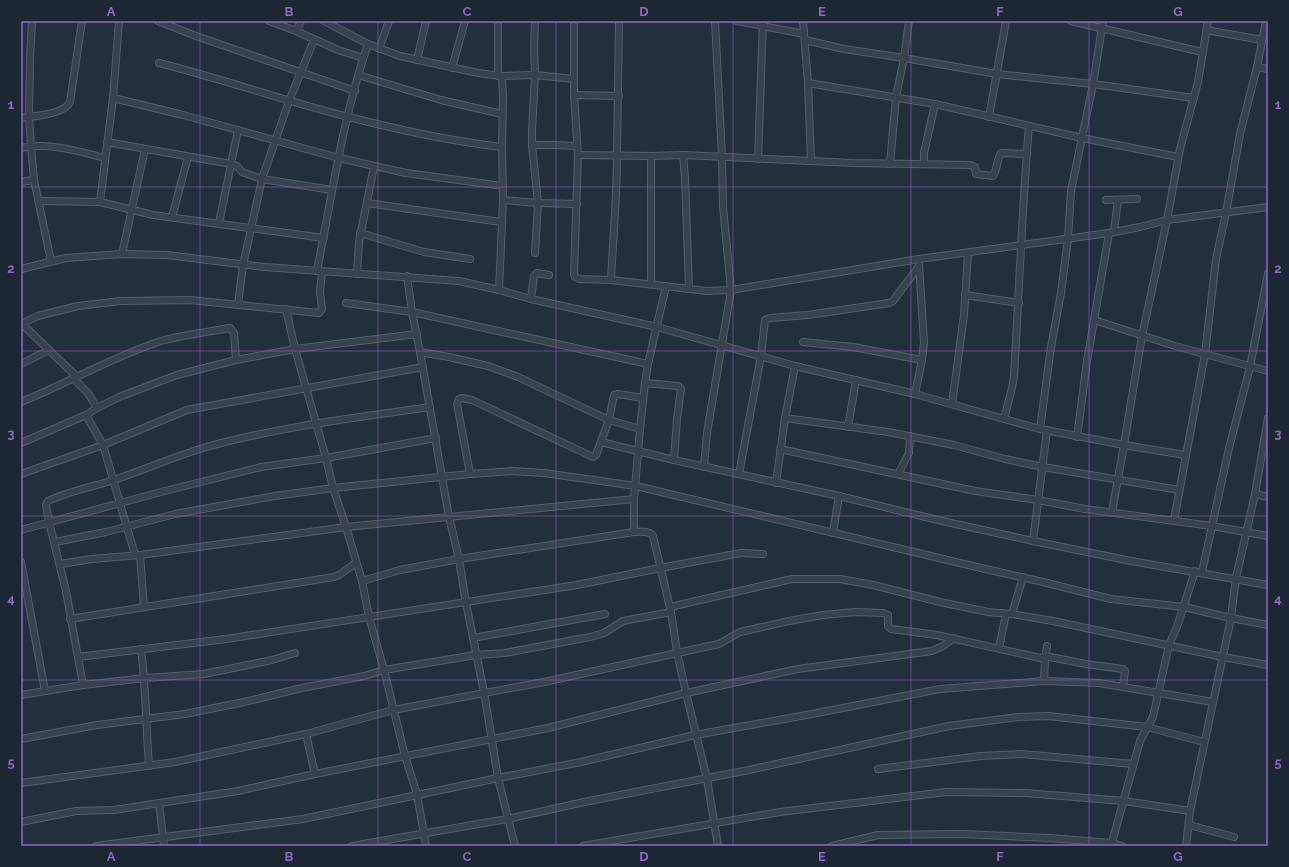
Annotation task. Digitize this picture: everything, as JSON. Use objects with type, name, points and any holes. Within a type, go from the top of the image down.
[{"type":"street","points":[[32,21],[29,117],[31,146],[34,180],[51,261]]},
{"type":"street","points":[[21,118],[51,114],[68,106],[70,102],[82,21]]},
{"type":"street","points":[[100,202],[113,98],[119,21]]},
{"type":"street","points":[[158,21],[196,36],[355,91]]},
{"type":"street","points":[[269,21],[296,31],[338,50],[363,58]]},
{"type":"street","points":[[296,31],[301,21]]},
{"type":"street","points":[[324,21],[379,49],[400,56],[452,68],[500,76],[535,75],[574,78]]},
{"type":"street","points":[[379,49],[389,21]]},
{"type":"street","points":[[417,60],[426,21]]},
{"type":"street","points":[[452,68],[465,21]]},
{"type":"street","points":[[498,21],[503,186],[499,290]]},
{"type":"street","points":[[535,21],[535,75],[532,145],[538,203],[535,253]]},
{"type":"street","points":[[574,21],[574,95],[578,155],[574,276],[579,279],[611,280],[707,291],[731,290],[919,259],[1112,232],[1167,220],[1268,206]]},
{"type":"street","points":[[611,280],[617,156],[619,21]]},
{"type":"street","points":[[704,467],[707,433],[731,290],[723,207],[715,21],[720,21]]},
{"type":"street","points":[[737,21],[763,23],[844,49],[997,74],[1093,84],[1194,98]]},
{"type":"street","points":[[803,21],[808,83],[810,160]]},
{"type":"street","points":[[890,164],[896,97],[904,58],[909,21]]},
{"type":"street","points":[[989,117],[1006,21]]},
{"type":"street","points":[[1071,21],[1102,24],[1202,52]]},
{"type":"street","points":[[1112,512],[1142,336],[1167,220],[1178,157],[1194,98],[1208,21]]},
{"type":"street","points":[[1174,520],[1205,354],[1216,259],[1240,134],[1257,67],[1266,21]]},
{"type":"street","points":[[758,159],[763,23]]},
{"type":"street","points":[[1040,429],[1061,292],[1068,238],[1071,191],[1093,84],[1102,24]]},
{"type":"street","points":[[1206,30],[1262,40]]},
{"type":"street","points":[[238,305],[243,265],[262,179],[274,141],[314,40]]},
{"type":"street","points":[[97,408],[88,393],[75,378],[21,323],[38,316],[78,306],[121,301],[190,300],[321,312],[320,272],[332,190],[358,75],[368,44]]},
{"type":"street","points":[[159,63],[348,117],[462,142],[502,147]]},
{"type":"street","points":[[1257,67],[1268,68]]},
{"type":"street","points":[[358,75],[441,100],[502,114]]},
{"type":"street","points":[[808,83],[935,104],[1082,138],[1178,157]]},
{"type":"street","points":[[574,95],[618,96]]},
{"type":"street","points":[[113,98],[183,115],[339,158],[406,174],[503,186]]},
{"type":"street","points":[[924,164],[924,153],[935,104]]},
{"type":"street","points":[[1004,419],[1014,376],[1019,303],[1023,191],[1030,126]]},
{"type":"street","points":[[219,224],[238,130]]},
{"type":"street","points":[[107,142],[231,164],[237,166],[242,172],[262,179],[332,190]]},
{"type":"street","points":[[532,145],[554,144],[577,146]]},
{"type":"street","points":[[21,148],[31,146],[72,150],[105,158]]},
{"type":"street","points":[[122,254],[145,149]]},
{"type":"street","points":[[578,155],[683,155],[890,164],[972,165],[976,174],[993,176],[996,172],[999,158],[1002,153],[1027,154]]},
{"type":"street","points":[[683,155],[689,289]]},
{"type":"street","points":[[651,156],[651,284]]},
{"type":"street","points":[[172,217],[188,157]]},
{"type":"street","points":[[357,274],[360,234],[374,166]]},
{"type":"street","points":[[21,182],[34,180]]},
{"type":"street","points":[[503,200],[577,204]]},
{"type":"street","points":[[1106,200],[1137,200]]},
{"type":"street","points":[[1077,437],[1094,320],[1118,200]]},
{"type":"street","points":[[38,201],[100,202],[132,211],[324,238]]},
{"type":"street","points":[[366,203],[501,222]]},
{"type":"street","points":[[360,234],[424,252],[470,259]]},
{"type":"street","points":[[952,404],[964,315],[968,253]]},
{"type":"street","points":[[21,269],[66,258],[122,254],[167,255],[243,265],[320,272],[407,276],[459,281],[499,290],[531,300],[657,327],[795,366],[915,394],[1040,429],[1077,437],[1185,455]]},
{"type":"street","points":[[915,394],[924,342],[919,259]]},
{"type":"street","points":[[739,474],[761,356],[765,320],[770,318],[808,315],[889,303],[896,298],[919,266]]},
{"type":"street","points":[[531,300],[534,276],[537,272],[549,275]]},
{"type":"street","points":[[1202,572],[1229,448],[1250,367],[1268,273]]},
{"type":"street","points":[[407,276],[412,312],[436,438],[449,517],[459,559],[466,603],[484,692],[498,778],[507,819],[515,846]]},
{"type":"street","points":[[634,532],[634,499],[643,398],[648,364],[666,286]]},
{"type":"street","points":[[965,295],[1019,303]]},
{"type":"street","points":[[346,303],[412,312],[648,364]]},
{"type":"street","points":[[286,309],[295,350],[326,458],[333,488],[362,581],[369,617],[384,670],[393,710],[417,794],[426,846]]},
{"type":"street","points":[[1261,310],[1268,311]]},
{"type":"street","points":[[1094,320],[1175,346],[1268,371]]},
{"type":"street","points":[[21,402],[129,353],[176,337],[230,328],[234,333],[236,360]]},
{"type":"street","points":[[21,442],[86,415],[120,397],[177,375],[236,360],[295,350],[417,334]]},
{"type":"street","points":[[803,342],[853,347],[922,360]]},
{"type":"street","points":[[21,364],[49,350]]},
{"type":"street","points":[[420,352],[488,366],[510,374],[610,420],[640,430]]},
{"type":"street","points":[[776,483],[785,418],[795,366]]},
{"type":"street","points":[[21,474],[103,445],[187,410],[423,367]]},
{"type":"street","points":[[848,426],[856,380]]},
{"type":"street","points":[[645,383],[678,386],[681,389],[674,460]]},
{"type":"street","points":[[470,474],[457,404],[458,400],[462,398],[472,400],[593,457],[596,455],[610,420],[613,398],[615,394],[643,398]]},
{"type":"street","points":[[83,685],[60,564],[49,522],[46,504],[48,500],[79,489],[114,480],[203,448],[316,423],[430,407]]},
{"type":"street","points":[[86,415],[103,445],[137,555],[144,607]]},
{"type":"street","points":[[785,418],[910,436],[954,445],[1043,467],[1179,490]]},
{"type":"street","points":[[1186,846],[1190,811],[1231,618],[1236,578],[1255,494],[1268,418]]},
{"type":"street","points":[[1033,541],[1048,430]]},
{"type":"street","points":[[898,474],[908,453],[910,436]]},
{"type":"street","points":[[21,530],[161,492],[261,467],[326,458],[436,438]]},
{"type":"street","points":[[601,442],[704,467],[839,496],[1033,541],[1131,561],[1202,572],[1268,585]]},
{"type":"street","points":[[780,449],[975,490],[1085,509],[1174,520],[1268,536]]},
{"type":"street","points":[[55,542],[128,527],[175,514],[275,496],[333,488],[470,474],[512,472],[544,473],[636,486],[1111,599],[1184,607],[1268,625]]},
{"type":"street","points":[[1255,494],[1268,497]]},
{"type":"street","points":[[833,533],[839,496]]},
{"type":"street","points":[[60,564],[346,527],[634,499]]},
{"type":"street","points":[[362,581],[400,570],[459,559],[634,532],[647,532],[652,534],[671,610],[677,652],[707,779],[718,846]]},
{"type":"street","points":[[78,657],[226,639],[466,603],[577,585],[742,553],[763,554]]},
{"type":"street","points":[[21,562],[44,691]]},
{"type":"street","points":[[70,619],[334,577],[356,563]]},
{"type":"street","points":[[1111,845],[1133,764],[1142,736],[1152,717],[1169,645],[1184,607],[1195,571]]},
{"type":"street","points":[[1000,648],[1009,614],[1023,577]]},
{"type":"street","points":[[21,739],[97,725],[185,714],[364,676],[384,670],[505,653],[598,635],[613,628],[623,621],[792,579],[840,579],[873,585],[940,602],[988,612],[1052,621],[1223,657],[1268,664]]},
{"type":"street","points":[[21,783],[182,761],[306,734],[393,710],[544,682],[719,644],[736,633],[754,628],[822,615],[855,612],[886,613],[889,617],[888,627],[891,629],[937,634],[1045,657],[1124,669],[1123,686]]},
{"type":"street","points":[[473,638],[605,614]]},
{"type":"street","points":[[21,822],[76,811],[114,810],[238,791],[314,774],[548,728],[686,693],[798,669],[932,651],[943,646],[954,638]]},
{"type":"street","points":[[1044,681],[1047,646]]},
{"type":"street","points":[[141,649],[145,678],[145,710],[149,766]]},
{"type":"street","points":[[21,695],[83,685],[145,678],[188,676],[220,671],[295,653]]},
{"type":"street","points":[[96,846],[302,819],[417,794],[581,762],[696,735],[940,689],[1044,681],[1099,683],[1213,702]]},
{"type":"street","points":[[138,720],[145,710]]},
{"type":"street","points":[[352,846],[507,819],[589,800],[707,779],[810,758],[950,726],[1018,717],[1048,716],[1147,727],[1204,742]]},
{"type":"street","points":[[306,734],[314,774]]},
{"type":"street","points":[[878,769],[981,756],[1021,754],[1133,764]]},
{"type":"street","points":[[583,846],[780,812],[946,792],[1026,793],[1124,801],[1190,811]]},
{"type":"street","points":[[159,803],[164,846]]},
{"type":"street","points":[[1189,825],[1234,837]]},
{"type":"street","points":[[832,846],[878,835],[896,834],[963,834],[1122,846]]}]
